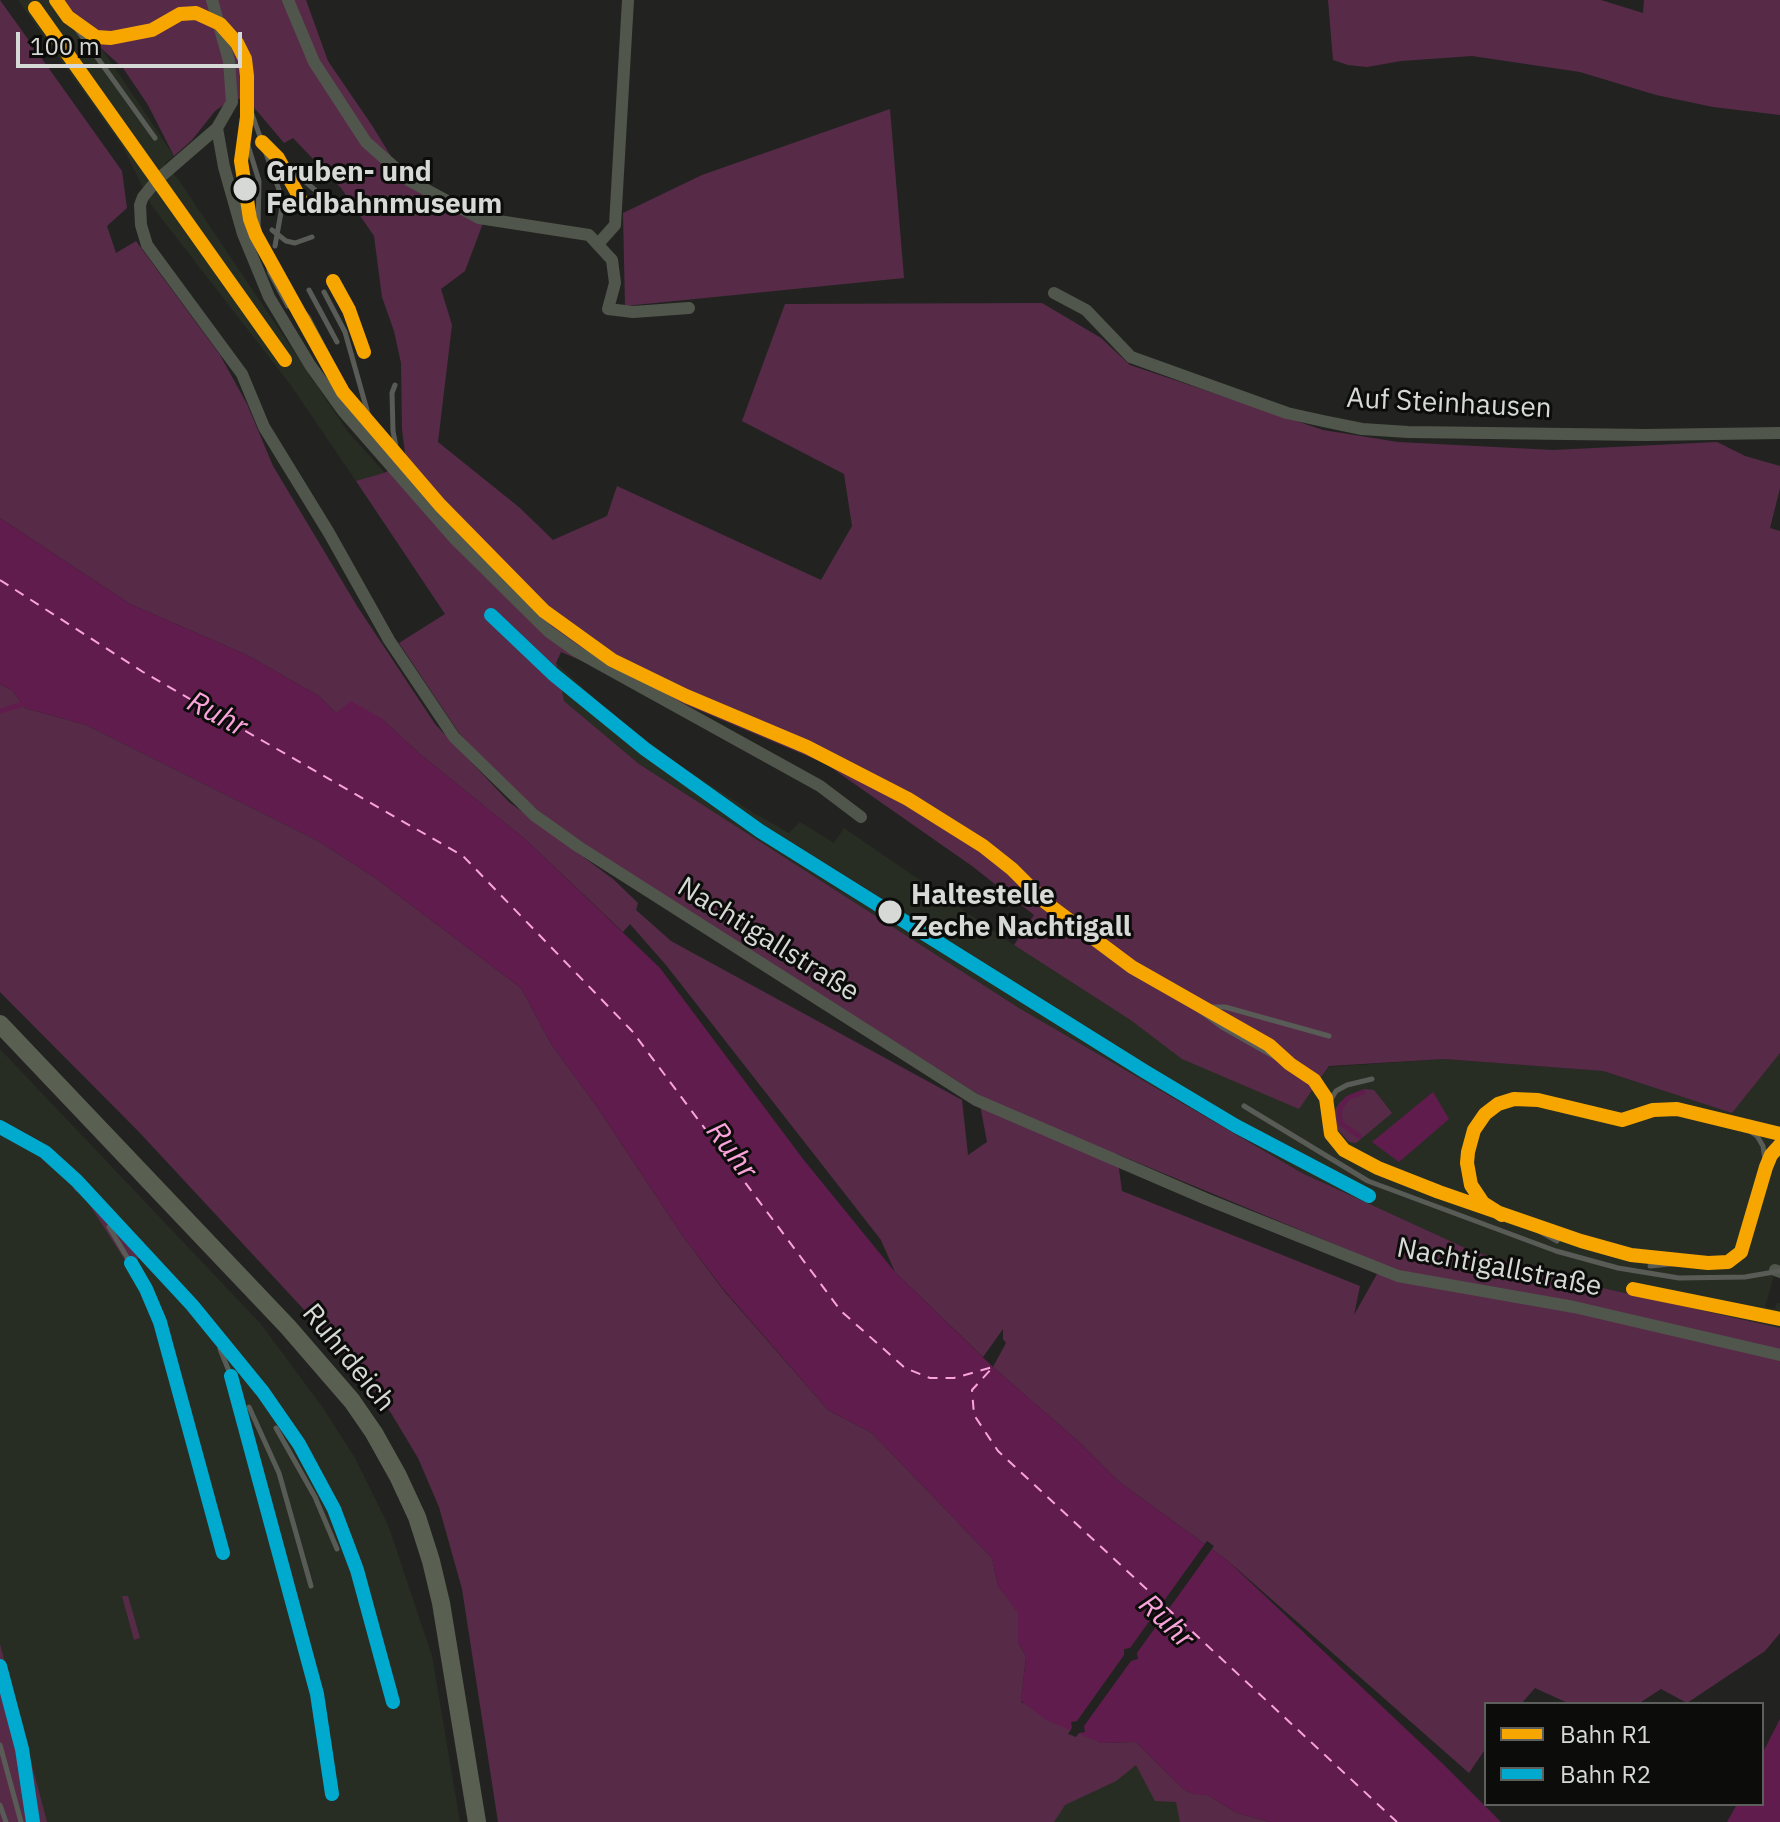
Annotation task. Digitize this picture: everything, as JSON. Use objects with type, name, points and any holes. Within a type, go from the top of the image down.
[{"type":"main road","name":"Ruhrdeich","points":[[0,1024],[288,1327],[352,1401],[374,1433],[411,1503],[431,1561],[441,1603],[477,1822]]},
{"type":"street","name":"Nachtigallstraße","points":[[212,0],[232,83],[232,102],[217,128],[157,180],[143,197],[140,205],[141,225],[147,245],[242,374],[264,427],[405,664],[454,737],[534,815],[591,855],[976,1100],[1206,1199],[1398,1276],[1574,1307],[1780,1355]]},
{"type":"street","points":[[288,0],[314,62],[366,142],[410,181],[479,218],[589,235],[612,260],[615,283],[608,309],[633,312],[689,308]]},
{"type":"street","points":[[598,244],[615,225],[628,0]]},
{"type":"street","points":[[217,128],[224,167],[243,234],[269,297],[310,365],[343,411],[455,539],[548,631],[576,651],[820,786],[861,817]]},
{"type":"street","name":"Auf Steinhausen","points":[[1054,293],[1086,310],[1131,357],[1287,413],[1336,424],[1408,432],[1780,433]]},
{"type":"shaded area","points":[[0,0],[122,171],[127,208],[107,226],[116,253],[136,241],[220,355],[247,404],[273,466],[357,606],[435,724],[509,802],[613,879],[638,903],[636,910],[671,941],[962,1100],[968,1155],[987,1142],[978,1094],[656,892],[552,822],[499,778],[459,733],[399,643],[445,614],[356,481],[384,473],[406,461],[401,363],[382,297],[374,236],[341,188],[293,138],[284,143],[247,99],[232,99],[215,111],[192,140],[174,156],[148,105],[123,68],[102,49],[64,0],[306,0],[328,61],[408,184],[483,223],[465,271],[441,289],[452,325],[438,442],[520,508],[553,540],[607,516],[617,486],[821,580],[852,526],[844,474],[742,421],[785,304],[1042,303],[1101,338],[1130,365],[1323,430],[1398,442],[1553,450],[1717,442],[1745,456],[1780,466],[1780,488],[1770,528],[1780,531],[1780,1053],[1732,1113],[1603,1071],[1444,1059],[1329,1066],[1299,1109],[1182,1059],[1132,1021],[1014,945],[1034,915],[972,866],[826,764],[561,652],[556,663],[564,701],[639,764],[1019,1008],[1302,1173],[1472,1251],[1607,1289],[1780,1328],[1780,1633],[1765,1651],[1688,1702],[1661,1689],[1641,1702],[1566,1702],[1535,1688],[1523,1702],[1484,1702],[1484,1751],[1469,1773],[1228,1561],[1118,1481],[1077,1440],[993,1367],[1006,1343],[1003,1329],[983,1357],[895,1272],[881,1240],[666,965],[630,924],[623,932],[525,839],[420,754],[381,718],[336,713],[319,696],[247,655],[130,604],[0,518]],"holes":[[[1117,1154],[1382,1264],[1354,1315],[1360,1286],[1122,1191]]]},
{"type":"shaded area","points":[[18,0],[64,0],[83,28],[102,32],[147,24],[178,6],[206,7],[238,34],[247,58],[251,99],[257,110],[241,121],[240,66],[231,40],[213,28],[191,26],[172,29],[151,39],[102,49],[174,156],[164,164],[178,179],[348,432],[556,663],[605,708],[678,764],[752,812],[789,833],[800,822],[834,843],[844,828],[1014,945],[1132,1021],[1299,1108],[1329,1067],[1444,1059],[1603,1071],[1732,1113],[1780,1053],[1780,1267],[1776,1268],[1765,1307],[1775,1309],[1780,1303],[1780,1328],[1607,1289],[1472,1251],[1302,1173],[1019,1008],[639,764],[564,701],[459,602],[356,481],[290,384],[152,206],[123,147]]},
{"type":"shaded area","points":[[1328,0],[1601,0],[1643,13],[1644,0],[1780,0],[1780,115],[1713,107],[1656,95],[1580,72],[1472,56],[1401,61],[1367,67],[1348,65],[1333,60]]},
{"type":"shaded area","points":[[890,109],[904,278],[625,306],[623,213],[702,175]]},
{"type":"shaded area","points":[[0,684],[13,691],[25,708],[86,725],[318,841],[374,877],[521,988],[551,1044],[724,1291],[828,1410],[872,1433],[992,1558],[998,1586],[1018,1612],[1018,1643],[1026,1656],[1021,1702],[1101,1743],[1136,1742],[1184,1790],[1207,1795],[1237,1813],[1270,1822],[1180,1822],[1176,1802],[1155,1801],[1136,1765],[1116,1781],[1065,1805],[1054,1822],[498,1822],[462,1589],[439,1507],[418,1458],[391,1413],[348,1357],[140,1133],[0,992]]},
{"type":"shaded area","points":[[0,1049],[260,1323],[321,1405],[355,1458],[388,1525],[432,1656],[460,1822],[0,1822]]},
{"type":"shaded area","points":[[1364,1089],[1374,1090],[1392,1113],[1356,1143],[1349,1142],[1337,1129],[1334,1112],[1340,1102]]},
{"type":"shaded area","points":[[73,1172],[141,1245],[142,1254],[130,1268],[80,1190],[76,1192],[67,1178]]},
{"type":"shaded area","points":[[122,1596],[128,1596],[140,1638],[134,1640]]},
{"type":"shaded area","points":[[0,1644],[47,1822],[0,1822]]},
{"type":"shaded area","points":[[1101,1743],[1237,1813],[1270,1822],[1048,1822]]},
{"type":"water","name":"Ruhr","points":[[0,518],[130,604],[247,655],[319,696],[336,713],[351,701],[381,718],[420,754],[525,839],[660,968],[803,1159],[895,1272],[1118,1481],[1228,1561],[1501,1822],[1270,1822],[1237,1813],[1207,1795],[1184,1790],[1136,1742],[1101,1743],[1046,1720],[1021,1701],[1026,1656],[1018,1643],[1018,1613],[998,1586],[992,1558],[872,1433],[828,1410],[724,1290],[682,1235],[551,1044],[521,988],[374,877],[318,841],[86,725],[25,708],[13,691],[0,684]]},
{"type":"water","points":[[1433,1092],[1449,1119],[1399,1162],[1372,1142]]},
{"type":"water","points":[[1780,1719],[1780,1822],[1727,1822],[1736,1806],[1764,1806],[1764,1750]]},
{"type":"pier","points":[[1207,1541],[1214,1546],[1137,1653],[1138,1659],[1131,1661],[1084,1726],[1085,1732],[1076,1737],[1068,1734],[1072,1728],[1071,1722],[1077,1721],[1124,1655],[1124,1649],[1130,1648]]},
{"type":"waterway","points":[[0,711],[26,703]]},
{"type":"waterway","points":[[1359,1136],[1341,1123],[1339,1115],[1341,1106],[1348,1098],[1363,1092]]},
{"type":"ferry route","points":[[0,580],[143,672],[463,856],[632,1031],[841,1311],[905,1368],[930,1378],[954,1378],[993,1367],[972,1390],[974,1415],[998,1451],[1397,1822]]},
{"type":"railway","points":[[68,17],[155,138]]},
{"type":"railway","points":[[248,103],[283,201],[275,246]]},
{"type":"railway","points":[[246,139],[259,181],[258,230],[263,248]]},
{"type":"railway","points":[[278,159],[301,200]]},
{"type":"railway","points":[[287,166],[315,190]]},
{"type":"railway","points":[[272,230],[286,241],[295,243],[312,237]]},
{"type":"railway","points":[[264,250],[270,273],[288,306]]},
{"type":"railway","points":[[333,281],[349,310],[364,352]]},
{"type":"railway","points":[[309,290],[337,342]]},
{"type":"railway","points":[[287,292],[308,317],[355,407]]},
{"type":"railway","points":[[324,292],[345,332],[372,428]]},
{"type":"railway","points":[[395,385],[392,393],[393,431],[397,452],[409,470]]},
{"type":"railway","points":[[1170,989],[1222,1027],[1298,1070]]},
{"type":"railway","points":[[1201,1007],[1225,1007],[1329,1036]]},
{"type":"railway","points":[[1329,1118],[1330,1101],[1336,1091],[1372,1079]]},
{"type":"railway","points":[[1502,1215],[1483,1203],[1471,1185],[1468,1152],[1474,1130],[1485,1114],[1498,1104],[1514,1099],[1538,1100],[1622,1120],[1653,1110],[1677,1109],[1780,1134]]},
{"type":"railway","points":[[1244,1106],[1368,1181],[1556,1251],[1618,1268],[1679,1278],[1745,1277],[1780,1271]]},
{"type":"railway","points":[[0,1127],[45,1152],[77,1181],[192,1305],[263,1392],[299,1444],[334,1509],[357,1570],[393,1702]]},
{"type":"railway","points":[[1745,1128],[1757,1136],[1763,1146],[1765,1160],[1761,1183]]},
{"type":"railway","points":[[1519,1220],[1557,1241]]},
{"type":"railway","points":[[109,1227],[146,1289],[165,1341]]},
{"type":"railway","points":[[1650,1266],[1690,1262]]},
{"type":"railway","points":[[220,1349],[235,1386],[317,1694],[332,1794]]},
{"type":"railway","points":[[249,1407],[279,1473],[311,1586]]},
{"type":"railway","points":[[276,1428],[315,1497],[337,1549]]},
{"type":"railway","points":[[0,1666],[22,1749],[33,1822]]},
{"type":"railway","points":[[0,1745],[21,1822]]},
{"type":"railway","points":[[0,1805],[6,1822]]},
{"type":"rail line","name":"R1","points":[[56,0],[68,17],[96,37],[111,38],[152,30],[180,14],[196,13],[220,24],[237,43],[245,59],[247,76],[247,117],[241,161],[250,219],[256,235],[343,392],[440,505],[544,611],[612,660],[686,696],[807,747],[908,799],[983,846],[1045,902],[1132,967],[1269,1045],[1314,1080],[1326,1098],[1331,1134],[1344,1150],[1378,1168],[1439,1192],[1581,1241],[1631,1255],[1708,1263],[1728,1262],[1741,1252],[1766,1167],[1780,1145]]},
{"type":"rail line","name":"R1","points":[[35,8],[285,360]]},
{"type":"rail line","name":"R1","points":[[262,142],[278,158],[301,200]]},
{"type":"rail line","name":"R1","points":[[333,281],[349,310],[364,352]]},
{"type":"rail line","name":"R2","points":[[491,615],[553,674],[645,749],[760,831],[1144,1071],[1236,1126],[1369,1196]]},
{"type":"rail line","name":"R1","points":[[1502,1215],[1483,1203],[1471,1185],[1468,1152],[1474,1130],[1485,1114],[1498,1104],[1514,1099],[1538,1100],[1622,1120],[1653,1110],[1677,1109],[1780,1134]]},
{"type":"rail line","name":"R2","points":[[0,1127],[45,1152],[77,1181],[192,1305],[263,1392],[299,1444],[334,1509],[357,1570],[393,1702]]},
{"type":"rail line","name":"R2","points":[[131,1263],[160,1322],[223,1553]]},
{"type":"rail line","name":"R1","points":[[1633,1289],[1780,1319]]},
{"type":"rail line","name":"R2","points":[[231,1376],[317,1694],[332,1794]]},
{"type":"rail line","name":"R2","points":[[0,1666],[22,1749],[33,1822]]},
{"type":"place","name":"Gruben- und Feldbahnmuseum","points":[[245,189]]},
{"type":"place","name":"Haltestelle Zeche Nachtigall","points":[[890,912]]}]
